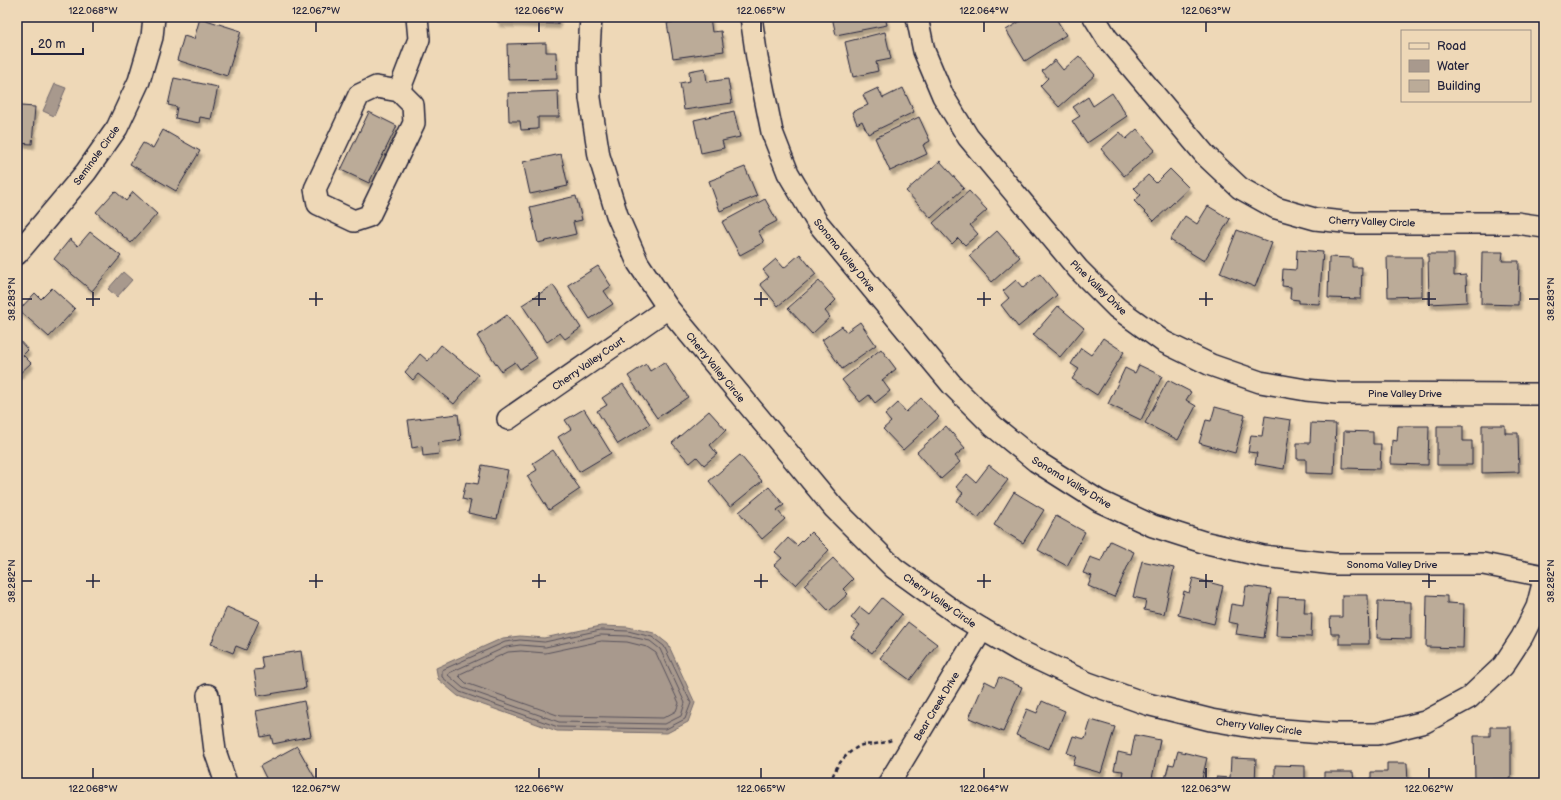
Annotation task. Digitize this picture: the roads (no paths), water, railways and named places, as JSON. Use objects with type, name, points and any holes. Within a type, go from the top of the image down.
[{"type":"street","name":"Seminole Circle","points":[[17,254],[86,172],[117,128],[138,81],[152,37],[154,17]]},
{"type":"street","points":[[399,91],[419,39],[417,17]]},
{"type":"street","name":"Cherry Valley Circle","points":[[591,17],[589,51],[590,98],[599,156],[617,215],[638,263],[668,308],[834,508],[894,568],[982,630],[1020,651],[1088,683],[1154,706],[1211,720],[1258,728],[1335,734],[1377,734],[1425,722],[1469,698],[1502,666],[1522,637],[1537,607],[1544,580]]},
{"type":"street","name":"Sonoma Valley Drive","points":[[751,17],[757,58],[772,132],[788,173],[816,222],[953,386],[993,426],[1036,461],[1099,501],[1153,526],[1203,542],[1263,556],[1334,564],[1483,564],[1544,576]]},
{"type":"street","name":"Pine Valley Drive","points":[[917,17],[924,51],[942,96],[968,137],[1078,269],[1117,308],[1164,342],[1211,365],[1260,382],[1306,390],[1337,393],[1544,394]]},
{"type":"street","name":"Cherry Valley Circle","points":[[1094,17],[1107,38],[1206,156],[1240,188],[1276,208],[1315,219],[1353,223],[1517,223],[1544,227]]},
{"type":"street","points":[[376,87],[399,91],[413,105],[414,123],[369,216],[354,221],[318,204],[315,189],[359,95],[376,87]]},
{"type":"street","name":"Cherry Valley Court","points":[[508,418],[668,308]]},
{"type":"street","name":"Bear Creek Drive","points":[[889,783],[982,630]]},
{"type":"street","points":[[208,695],[215,752],[226,783]]},
{"type":"water","points":[[55,84],[66,88],[54,116],[43,111]]},
{"type":"water","points":[[123,272],[132,280],[117,297],[108,289]]},
{"type":"water","points":[[601,626],[628,627],[654,633],[668,644],[695,703],[688,722],[667,733],[557,731],[458,696],[438,679],[436,668],[503,638],[520,636],[544,638]]}]
